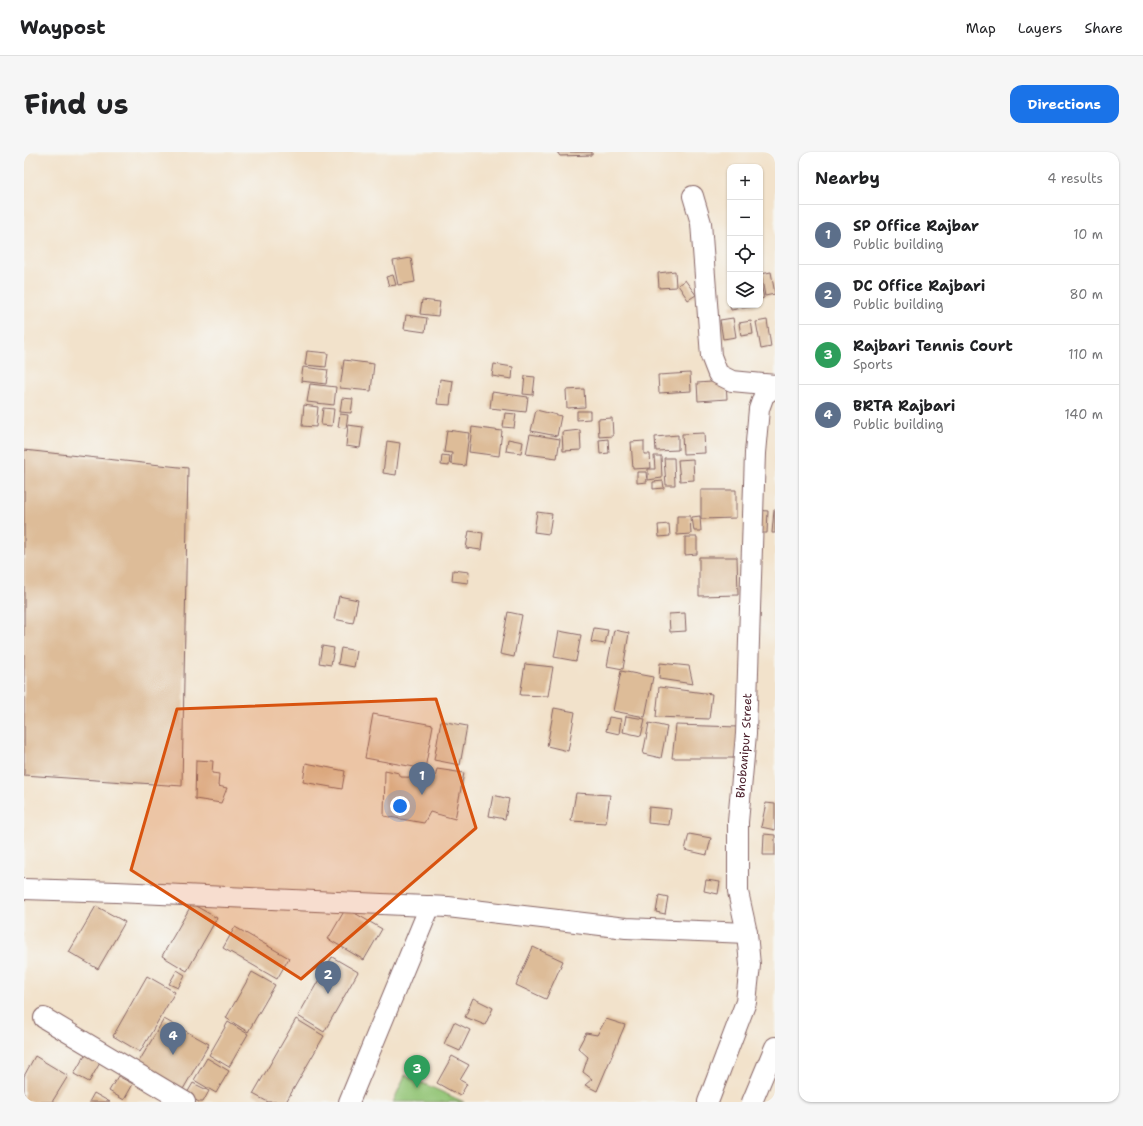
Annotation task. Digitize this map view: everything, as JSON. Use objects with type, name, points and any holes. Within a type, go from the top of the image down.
[{"type":"street","points":[[693,196],[701,223],[711,356],[718,374],[732,381],[775,386]]},
{"type":"street","name":"Bhobanipur Street","points":[[708,1102],[746,1002],[750,965],[746,933],[738,892],[738,822],[746,734],[755,453],[759,409],[764,395],[775,386]]},
{"type":"street","points":[[24,889],[448,907],[626,928],[746,933]]},
{"type":"street","points":[[349,1102],[430,906]]},
{"type":"street","points":[[44,1018],[185,1102]]},
{"type":"street","points":[[752,1102],[775,1048]]},
{"type":"highlighted area","points":[[436,699],[476,828],[301,979],[131,870],[177,709]]},
{"type":"green space","points":[[405,1075],[464,1102],[393,1102]]},
{"type":"building","points":[[557,152],[592,152],[592,155],[560,156]]},
{"type":"building","points":[[411,258],[415,282],[398,285],[393,261]]},
{"type":"building","points":[[675,271],[676,287],[659,288],[658,273]]},
{"type":"building","points":[[771,272],[775,294],[765,296],[763,274]]},
{"type":"building","points":[[393,275],[396,285],[389,286],[386,277]]},
{"type":"building","points":[[685,280],[696,295],[688,300],[678,285]]},
{"type":"building","points":[[422,300],[440,302],[438,316],[420,314]]},
{"type":"building","points":[[731,308],[743,308],[731,310]]},
{"type":"building","points":[[406,315],[427,318],[425,332],[404,329]]},
{"type":"building","points":[[733,318],[736,337],[723,339],[720,320]]},
{"type":"building","points":[[767,320],[771,347],[761,349],[756,322]]},
{"type":"building","points":[[751,321],[753,334],[741,336],[739,323]]},
{"type":"building","points":[[307,351],[328,353],[326,367],[305,365]]},
{"type":"building","points":[[344,360],[374,364],[371,391],[340,388]]},
{"type":"building","points":[[494,364],[513,367],[512,379],[492,376]]},
{"type":"building","points":[[303,367],[328,370],[326,384],[301,381]]},
{"type":"building","points":[[690,373],[691,391],[659,393],[658,375]]},
{"type":"building","points":[[525,376],[535,377],[533,395],[523,394]]},
{"type":"building","points":[[440,379],[453,381],[450,405],[437,404]]},
{"type":"building","points":[[726,381],[727,399],[698,401],[697,383]]},
{"type":"building","points":[[310,384],[336,387],[334,405],[307,402]]},
{"type":"building","points":[[584,389],[585,407],[567,408],[566,390]]},
{"type":"building","points":[[492,392],[528,397],[526,412],[490,408]]},
{"type":"building","points":[[342,398],[353,399],[351,413],[340,412]]},
{"type":"building","points":[[304,405],[318,407],[316,427],[302,426]]},
{"type":"building","points":[[323,408],[334,409],[332,426],[321,425]]},
{"type":"building","points":[[536,410],[561,416],[557,436],[531,431]]},
{"type":"building","points":[[577,411],[590,411],[590,419],[577,420]]},
{"type":"building","points":[[505,413],[516,414],[514,428],[503,427]]},
{"type":"building","points":[[340,414],[348,415],[346,428],[338,427]]},
{"type":"building","points":[[612,418],[613,436],[599,437],[598,419]]},
{"type":"building","points":[[348,425],[363,427],[360,448],[346,446]]},
{"type":"building","points":[[472,427],[502,431],[499,456],[469,452]]},
{"type":"building","points":[[447,430],[469,433],[465,466],[451,464],[452,453],[444,452]]},
{"type":"building","points":[[580,430],[581,450],[563,451],[562,432]]},
{"type":"building","points":[[704,433],[705,453],[683,454],[682,434]]},
{"type":"building","points":[[530,434],[560,439],[557,458],[526,454]]},
{"type":"building","points":[[678,435],[678,450],[656,451],[655,437]]},
{"type":"building","points":[[508,439],[523,442],[521,453],[506,451]]},
{"type":"building","points":[[608,439],[609,453],[600,454],[599,440]]},
{"type":"building","points":[[387,441],[400,443],[396,475],[383,473]]},
{"type":"building","points":[[644,441],[644,454],[650,454],[651,468],[633,469],[631,442]]},
{"type":"building","points":[[24,450],[188,468],[182,786],[24,775]]},
{"type":"building","points":[[442,455],[450,456],[449,466],[441,465]]},
{"type":"building","points":[[654,456],[661,456],[662,478],[648,480],[648,469],[655,469]]},
{"type":"building","points":[[664,458],[674,458],[675,485],[666,485]]},
{"type":"building","points":[[693,459],[694,480],[680,481],[678,460]]},
{"type":"building","points":[[637,472],[646,472],[647,482],[637,483]]},
{"type":"building","points":[[663,481],[664,488],[653,489],[653,482]]},
{"type":"building","points":[[701,490],[736,490],[736,518],[701,519]]},
{"type":"building","points":[[757,510],[768,511],[767,533],[756,533]]},
{"type":"building","points":[[774,510],[775,533],[772,533]]},
{"type":"building","points":[[537,512],[552,514],[549,534],[534,532]]},
{"type":"building","points":[[677,516],[690,516],[691,534],[677,535]]},
{"type":"building","points":[[700,516],[701,531],[694,531],[692,517]]},
{"type":"building","points":[[669,524],[670,536],[659,537],[658,525]]},
{"type":"building","points":[[469,531],[483,533],[481,550],[466,548]]},
{"type":"building","points":[[685,537],[697,537],[697,554],[685,555]]},
{"type":"building","points":[[699,557],[737,557],[738,595],[699,596]]},
{"type":"building","points":[[453,570],[469,572],[468,583],[452,581]]},
{"type":"building","points":[[339,596],[358,600],[353,623],[334,619]]},
{"type":"building","points":[[508,612],[522,615],[514,657],[500,654]]},
{"type":"building","points":[[685,613],[686,631],[670,632],[669,614]]},
{"type":"building","points":[[594,628],[608,630],[605,644],[591,642]]},
{"type":"building","points":[[614,630],[629,633],[623,669],[607,666]]},
{"type":"building","points":[[559,631],[581,635],[576,661],[554,657]]},
{"type":"building","points":[[322,646],[334,648],[331,665],[319,663]]},
{"type":"building","points":[[341,648],[357,651],[354,667],[338,664]]},
{"type":"building","points":[[660,663],[689,666],[693,684],[659,679]]},
{"type":"building","points":[[525,664],[553,667],[548,696],[520,695]]},
{"type":"building","points":[[621,671],[653,677],[645,717],[613,711]]},
{"type":"building","points":[[659,687],[712,694],[709,719],[656,717]]},
{"type":"building","points":[[554,708],[575,712],[568,751],[547,746]]},
{"type":"building","points":[[373,714],[433,725],[425,769],[365,758]]},
{"type":"building","points":[[626,716],[645,719],[641,736],[623,732]]},
{"type":"building","points":[[609,717],[621,719],[619,734],[606,731]]},
{"type":"building","points":[[441,721],[467,726],[460,765],[434,760]]},
{"type":"building","points":[[649,723],[667,727],[661,758],[643,754]]},
{"type":"building","points":[[676,725],[738,727],[736,758],[672,758]]},
{"type":"building","points":[[196,760],[213,761],[212,773],[219,774],[218,786],[227,788],[221,803],[195,799]]},
{"type":"building","points":[[306,763],[345,771],[342,789],[303,782]]},
{"type":"building","points":[[437,769],[464,773],[455,819],[430,812],[424,823],[384,816],[385,770],[399,773],[401,777],[435,778]]},
{"type":"building","points":[[576,793],[610,795],[606,823],[571,821]]},
{"type":"building","points":[[493,795],[509,799],[505,819],[489,816]]},
{"type":"building","points":[[766,803],[775,804],[775,830],[761,827]]},
{"type":"building","points":[[649,807],[671,809],[669,825],[648,823]]},
{"type":"building","points":[[689,834],[711,838],[707,855],[685,850]]},
{"type":"building","points":[[764,834],[775,835],[775,855],[763,855]]},
{"type":"building","points":[[706,880],[720,882],[718,894],[704,891]]},
{"type":"building","points":[[659,895],[668,897],[665,914],[656,912]]},
{"type":"building","points":[[192,904],[217,918],[187,971],[162,956]]},
{"type":"building","points":[[96,906],[125,922],[98,969],[69,952]]},
{"type":"building","points":[[346,908],[382,929],[364,960],[328,939]]},
{"type":"building","points":[[235,927],[289,958],[277,979],[223,948]]},
{"type":"building","points":[[533,947],[563,961],[546,999],[516,985]]},
{"type":"building","points":[[332,957],[358,972],[324,1032],[298,1016]]},
{"type":"building","points":[[177,970],[185,975],[178,988],[169,984]]},
{"type":"building","points":[[252,972],[275,985],[248,1032],[226,1018]]},
{"type":"building","points":[[147,976],[175,992],[140,1052],[113,1036]]},
{"type":"building","points":[[473,998],[493,1008],[485,1025],[465,1017]]},
{"type":"building","points":[[164,1019],[209,1044],[182,1091],[137,1065]]},
{"type":"building","points":[[296,1019],[324,1036],[286,1102],[268,1102],[253,1094]]},
{"type":"building","points":[[606,1019],[625,1025],[597,1091],[585,1085],[592,1079],[583,1072],[588,1057],[578,1048],[586,1033],[597,1035]]},
{"type":"building","points":[[228,1022],[248,1034],[229,1067],[209,1055]]},
{"type":"building","points":[[454,1022],[470,1030],[460,1051],[444,1044]]},
{"type":"building","points":[[90,1046],[105,1054],[89,1082],[74,1074]]},
{"type":"building","points":[[35,1056],[68,1076],[52,1102],[24,1102],[24,1076]]},
{"type":"building","points":[[452,1056],[469,1065],[460,1080],[467,1084],[460,1096],[437,1083]]},
{"type":"building","points":[[207,1058],[229,1071],[216,1093],[194,1080]]},
{"type":"building","points":[[118,1076],[133,1084],[124,1100],[109,1091]]},
{"type":"building","points":[[193,1083],[209,1091],[203,1102],[199,1102],[186,1095]]},
{"type":"building","points":[[94,1093],[110,1102],[89,1102]]},
{"type":"place","name":"SP Office Rajbar","points":[[422,795]]},
{"type":"place","name":"DC Office Rajbari","points":[[328,994]]},
{"type":"place","name":"BRTA Rajbari","points":[[173,1055]]},
{"type":"place","name":"Rajbari Tennis Court","points":[[417,1088]]}]
